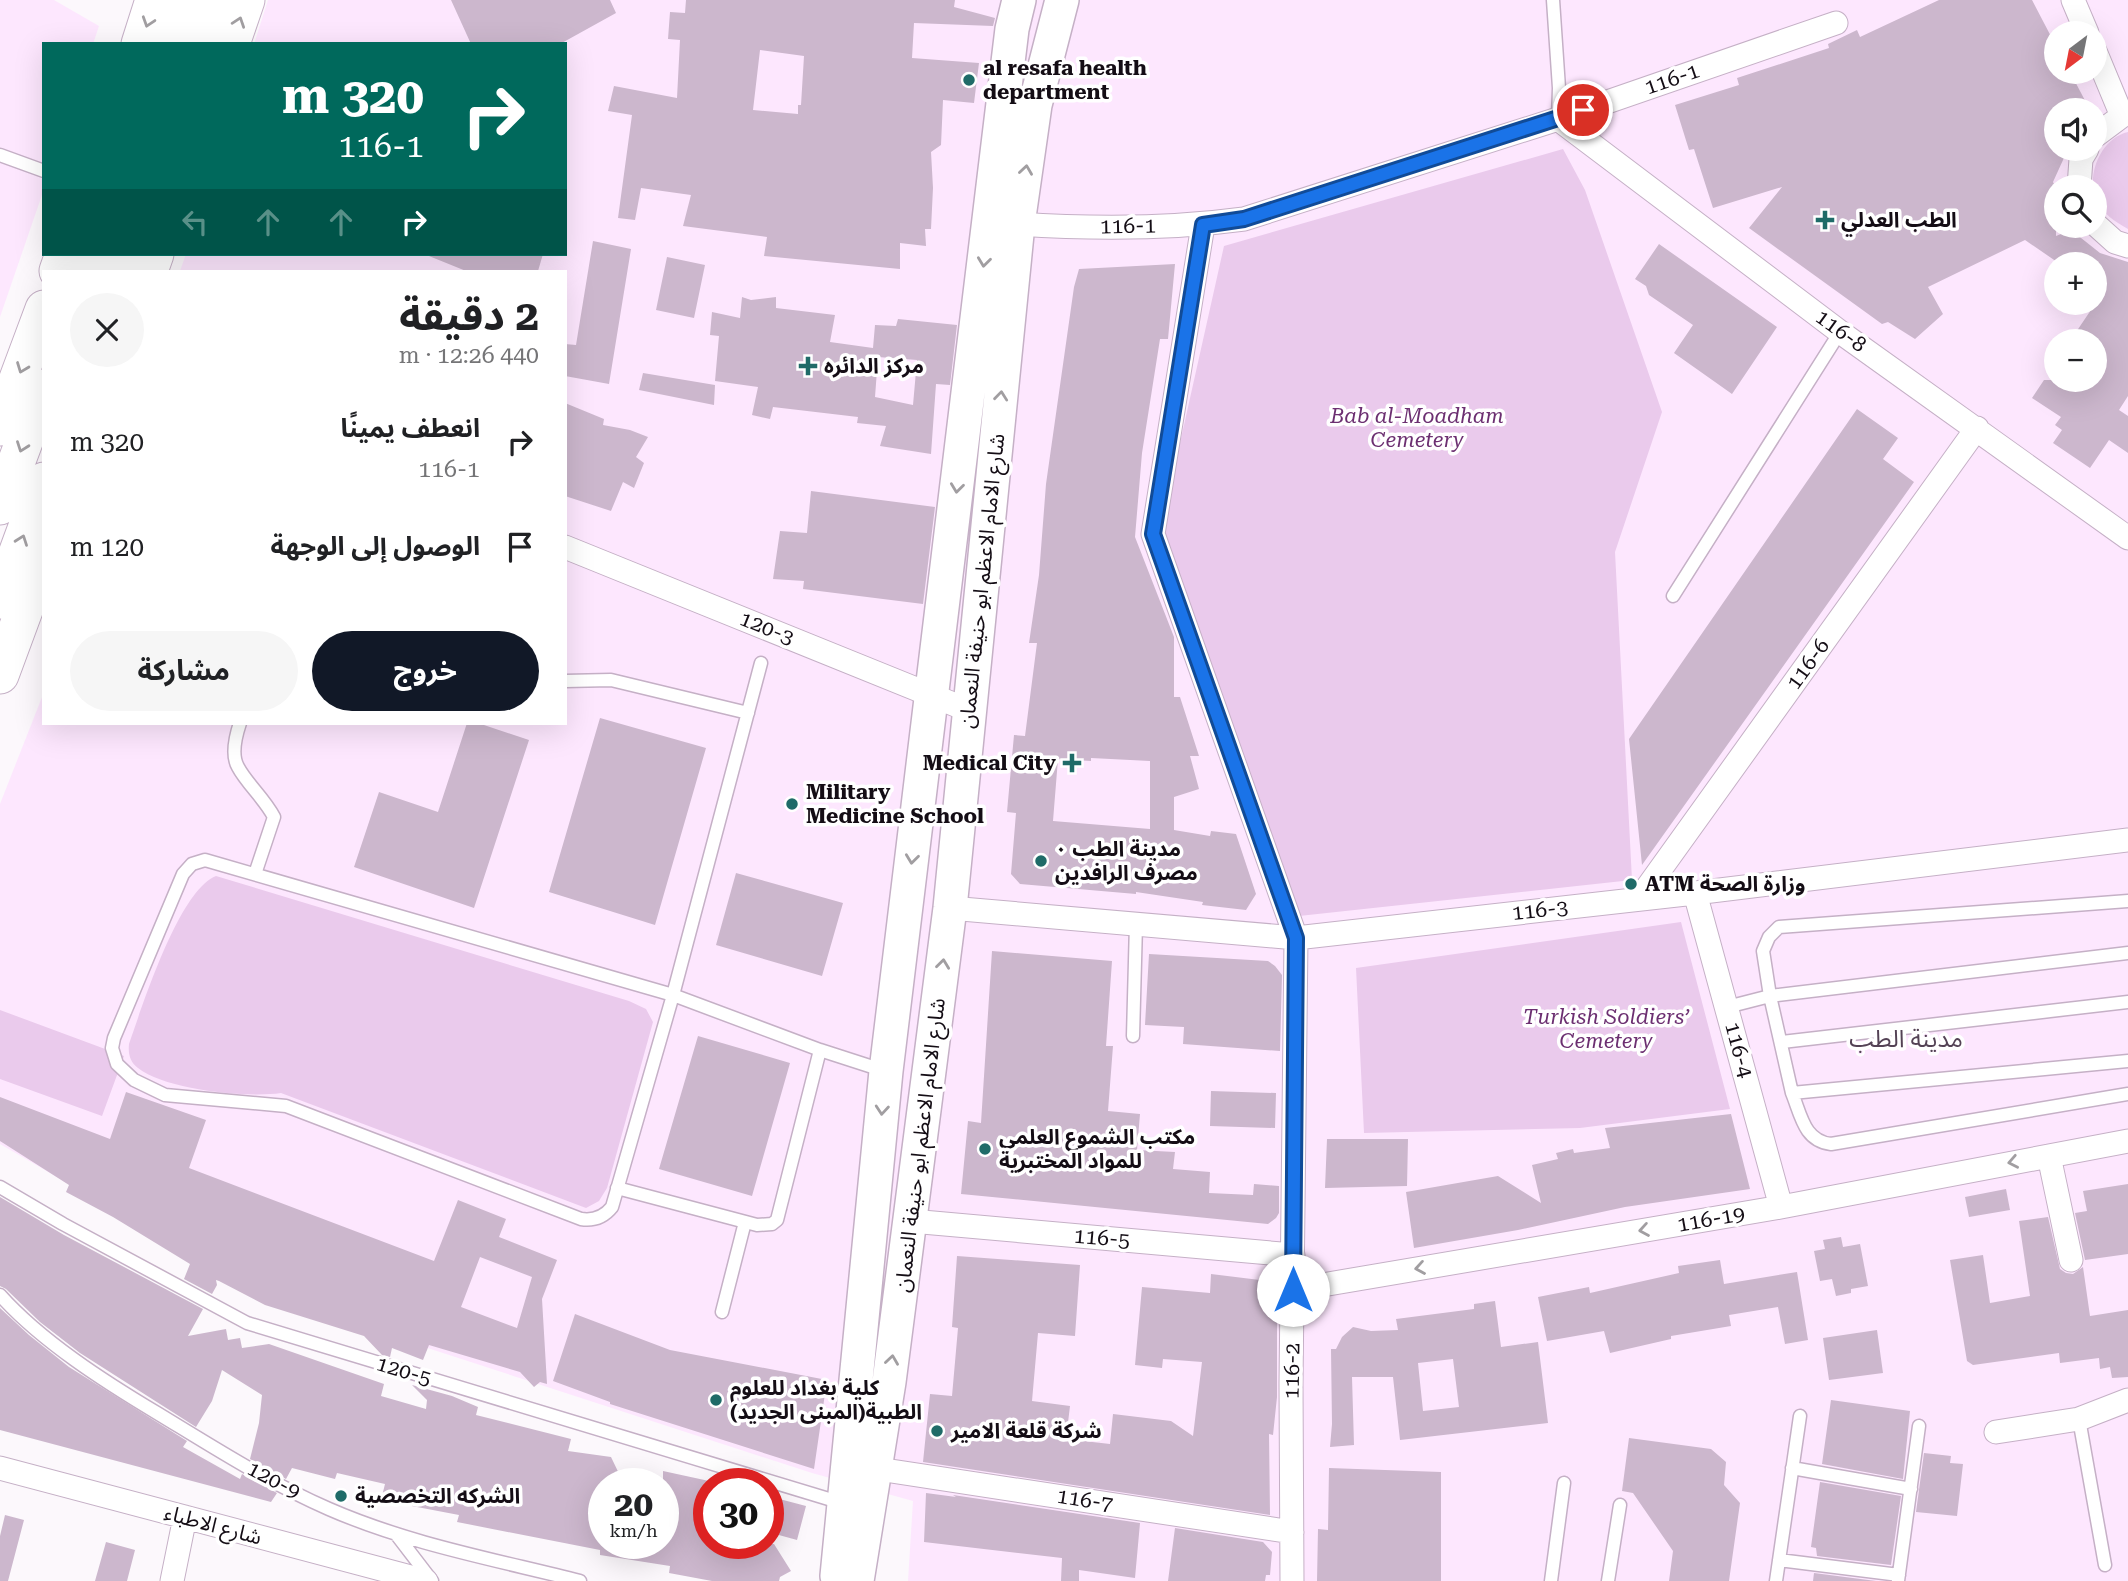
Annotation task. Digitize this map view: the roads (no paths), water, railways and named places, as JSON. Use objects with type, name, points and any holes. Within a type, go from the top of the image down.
[{"type":"main road","points":[[141,42],[154,0]]},
{"type":"main road","points":[[172,42],[186,0]]},
{"type":"main road","points":[[204,42],[217,0]]},
{"type":"main road","points":[[232,42],[246,0]]},
{"type":"main road","name":"شارع الامام الاعظم ابو حنيفة النعمان","points":[[857,1581],[868,1454],[886,1071],[1012,29],[1019,0]]},
{"type":"main road","name":"شارع الامام الاعظم ابو حنيفة النعمان","points":[[836,1581],[889,1382],[950,908],[1018,224],[1035,105],[1062,0]]},
{"type":"main road","points":[[0,427],[42,314]]},
{"type":"main road","points":[[0,506],[42,393]]},
{"type":"main road","points":[[0,600],[42,486]]},
{"type":"main road","points":[[0,675],[42,561]]},
{"type":"main road","points":[[814,1581],[832,1500],[868,1454]]},
{"type":"main road","points":[[868,1454],[877,1581]]},
{"type":"street","points":[[2073,0],[2082,21]]},
{"type":"street","name":"116-1","points":[[1018,224],[1061,227],[1203,225],[1244,219],[1558,119],[1836,23]]},
{"type":"street","points":[[2107,77],[2125,115],[2107,128]]},
{"type":"street","name":"116-8","points":[[1558,119],[1840,332],[2128,538]]},
{"type":"street","name":"116-2","points":[[1203,225],[1153,534],[1296,938],[1292,1581]]},
{"type":"street","points":[[2107,235],[2115,242],[2128,246]]},
{"type":"street","name":"116-6","points":[[1639,899],[1977,428]]},
{"type":"street","name":"120-3","points":[[567,548],[968,710]]},
{"type":"street","name":"116-3","points":[[950,908],[1296,938],[2128,840]]},
{"type":"street","name":"116-4","points":[[1695,893],[1781,1207]]},
{"type":"street","name":"116-19","points":[[1293,1290],[1781,1207],[2128,1141]]},
{"type":"street","points":[[2049,1156],[2071,1260]]},
{"type":"street","name":"116-5","points":[[911,1221],[1293,1255]]},
{"type":"street","points":[[1996,1432],[2079,1419],[2128,1400]]},
{"type":"street","name":"116-7","points":[[868,1454],[1292,1531]]},
{"type":"street","name":"شارع الاطباء","points":[[0,1468],[426,1581]]},
{"type":"street","points":[[173,1581],[185,1517]]},
{"type":"lane","points":[[1553,0],[1559,88],[1558,119]]},
{"type":"lane","points":[[0,155],[42,170]]},
{"type":"lane","points":[[1673,596],[1840,332]]},
{"type":"lane","points":[[761,663],[673,995],[612,1208],[608,1213],[594,1219],[581,1219],[286,1106],[165,1095],[148,1088],[124,1072],[113,1057],[114,1038],[183,874],[192,864],[205,860],[673,995],[820,1050],[886,1071]]},
{"type":"lane","points":[[567,681],[611,680],[748,713]]},
{"type":"lane","points":[[239,725],[235,736],[236,765],[265,800],[274,817],[256,874]]},
{"type":"lane","points":[[2128,901],[1779,927],[1769,937],[1763,951],[1770,996],[1792,1093],[1810,1136],[1820,1143],[1831,1144],[2128,1094]]},
{"type":"lane","points":[[1133,1036],[1136,924]]},
{"type":"lane","points":[[1727,1007],[1770,996],[2128,953]]},
{"type":"lane","points":[[1782,1042],[2128,1002]]},
{"type":"lane","points":[[617,1188],[745,1222],[764,1225],[777,1220],[820,1050]]},
{"type":"lane","points":[[1792,1093],[2128,1061]]},
{"type":"lane","name":"120-5","points":[[0,1186],[63,1224],[247,1323],[832,1500]]},
{"type":"lane","points":[[722,1312],[745,1222]]},
{"type":"lane","name":"120-9","points":[[2,1299],[92,1372],[162,1416],[281,1485],[330,1510],[397,1534],[580,1581]]},
{"type":"lane","points":[[1776,1581],[1800,1416]]},
{"type":"lane","points":[[2079,1419],[2105,1565]]},
{"type":"lane","points":[[1779,1560],[1898,1578],[1919,1426]]},
{"type":"lane","points":[[1792,1468],[1910,1489]]},
{"type":"lane","points":[[1551,1581],[1563,1483]]},
{"type":"lane","points":[[1608,1581],[1620,1505]]},
{"type":"lane","points":[[397,1534],[432,1581]]},
{"type":"place","name":"al resafa health department","points":[[969,80]]},
{"type":"place","name":"الطب العدلي","points":[[1825,220]]},
{"type":"place","name":"مركز الدائره","points":[[808,366]]},
{"type":"place","name":"Medical City","points":[[1072,763]]},
{"type":"place","name":"Military Medicine School","points":[[792,804]]},
{"type":"place","name":"مدينة الطب ٠ مصرف الرافدين","points":[[1041,861]]},
{"type":"place","name":"ATM وزارة الصحة","points":[[1631,884]]},
{"type":"place","name":"مكتب الشموع العلمي للمواد المختبرية","points":[[985,1149]]},
{"type":"place","name":"كلية بغداد للعلوم الطبية(المبنى الجديد)","points":[[716,1400]]},
{"type":"place","name":"شركة قلعة الامير","points":[[937,1431]]},
{"type":"place","name":"الشركه التخصصية","points":[[341,1496]]},
{"type":"district","name":"مدينة الطب","points":[[1906,1039]]},
{"type":"park label","name":"Bab al-Moadham Cemetery","points":[[1417,428]]},
{"type":"park label","name":"Turkish Soldiers’ Cemetery","points":[[1606,1029]]}]
